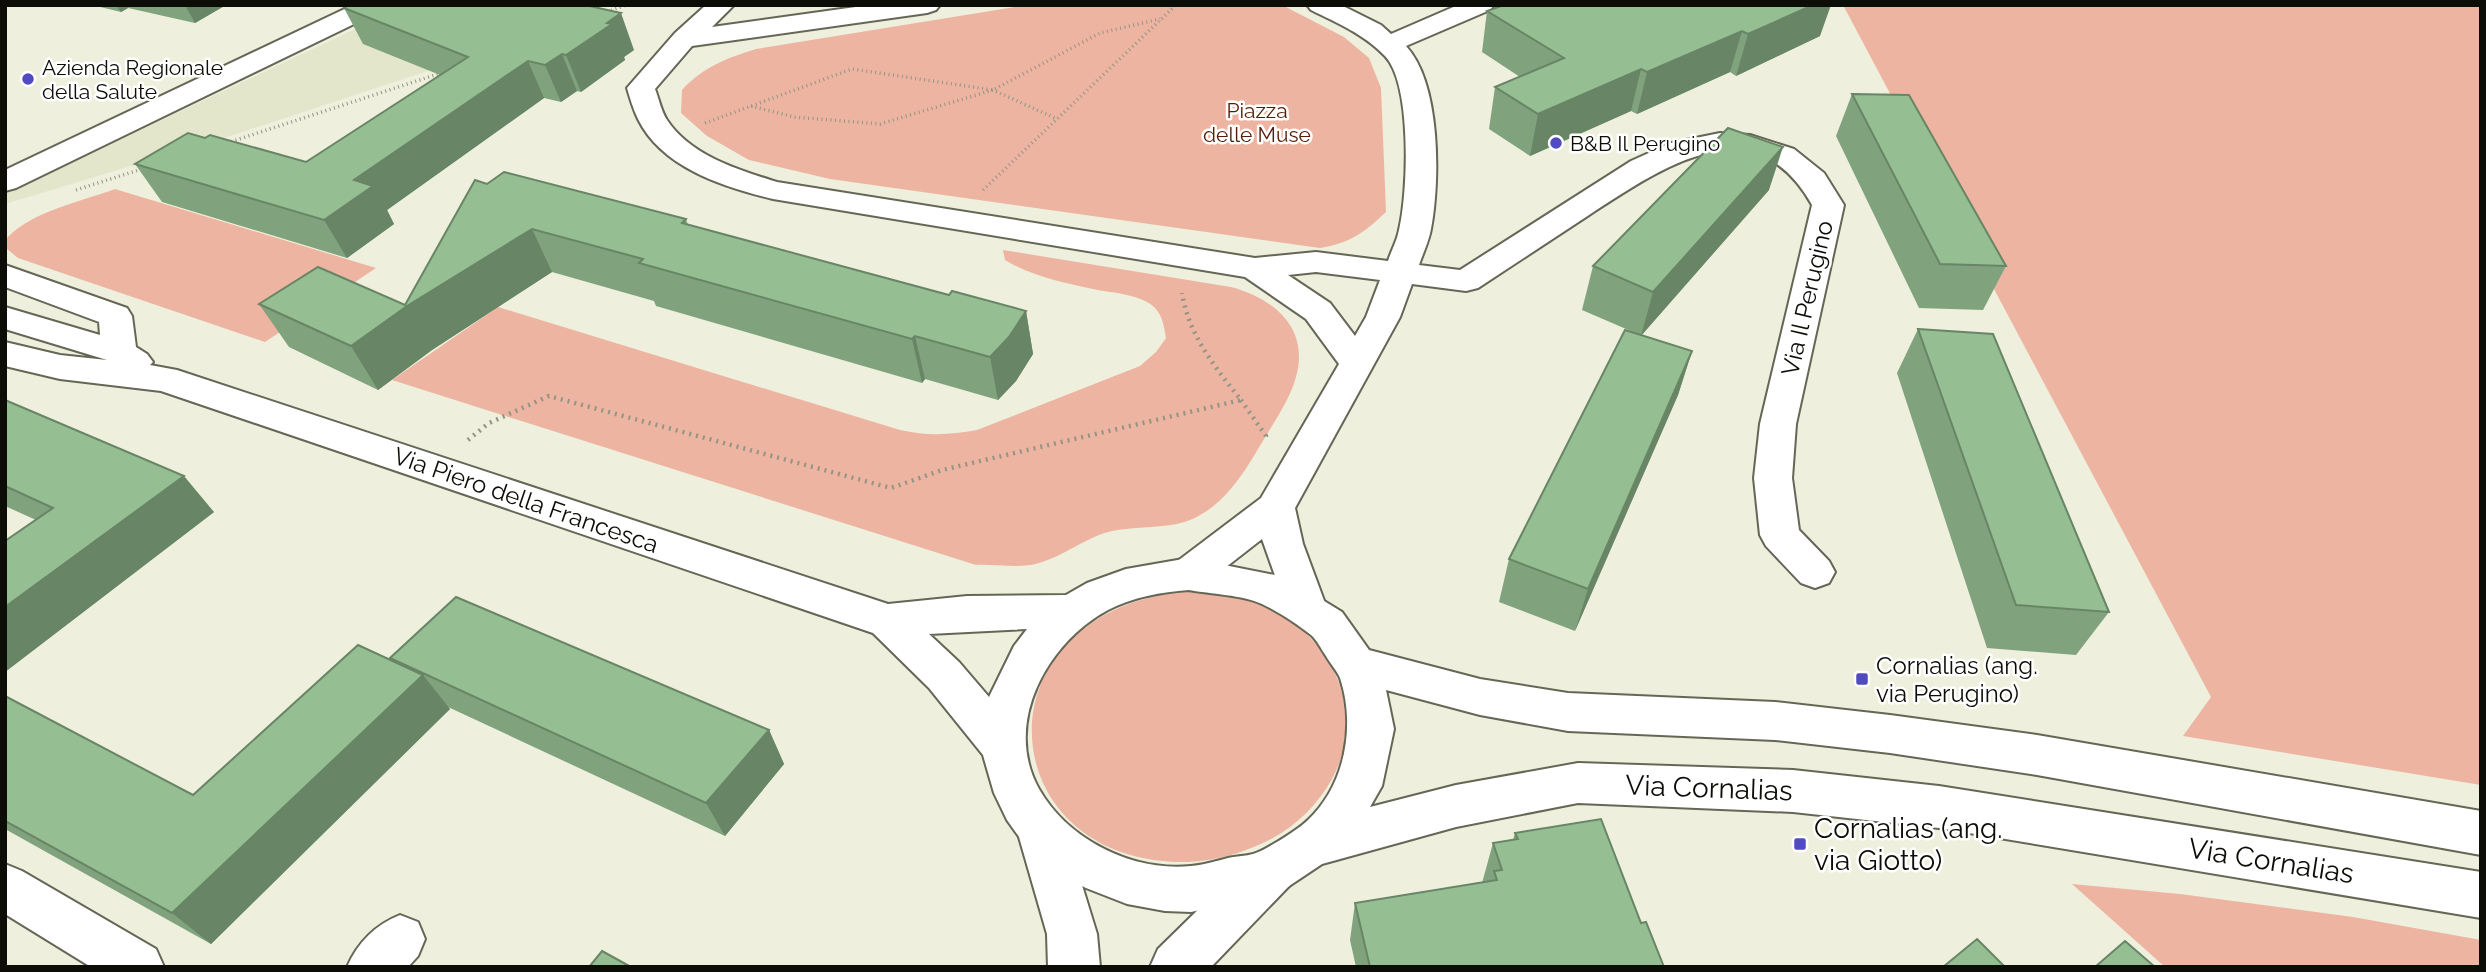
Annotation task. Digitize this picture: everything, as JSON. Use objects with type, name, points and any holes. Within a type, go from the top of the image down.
[{"type":"street","points":[[36,138],[326,5]]},
{"type":"street","points":[[5,182],[374,5]]},
{"type":"street","points":[[722,5],[684,39],[641,88],[653,123],[681,151],[723,174],[773,190],[1255,268],[1316,262],[1402,272]]},
{"type":"street","points":[[684,39],[927,5]]},
{"type":"street","points":[[1189,574],[1275,508],[1383,317],[1402,272],[1415,230],[1420,187],[1420,138],[1414,89],[1399,54],[1389,44],[1372,30],[1320,5]]},
{"type":"street","points":[[1389,44],[1481,5]]},
{"type":"street","name":"Via Il Perugino","points":[[1402,272],[1466,281],[1642,167],[1681,149],[1720,142],[1751,144],[1784,155],[1813,179],[1828,205],[1778,424],[1773,478],[1780,535],[1815,572]]},
{"type":"street","points":[[1255,268],[1318,311],[1357,364]]},
{"type":"street","points":[[5,275],[115,316],[119,352]]},
{"type":"street","name":"Via Piero della Francesca","points":[[5,318],[119,352],[164,379]]},
{"type":"street","name":"Via Piero della Francesca","points":[[5,354],[60,367],[164,379],[888,621],[967,613],[1074,611]]},
{"type":"street","points":[[1275,508],[1283,544],[1305,606]]},
{"type":"street","points":[[1189,574],[1249,582],[1305,606],[1335,633],[1358,664],[1368,693],[1373,725],[1369,756],[1359,788],[1340,817],[1315,844],[1273,869],[1219,886],[1160,888],[1133,883],[1094,868],[1059,848],[1041,830],[1029,815],[1012,783],[1004,748],[1007,709],[1020,671],[1043,638],[1074,611],[1091,600],[1129,584],[1168,575],[1189,574]]},
{"type":"street","name":"Via Piero della Francesca","points":[[888,621],[944,675],[1004,748]]},
{"type":"street","points":[[1358,664],[1480,697],[1568,712],[1775,721],[1890,733],[2037,755],[2481,833]]},
{"type":"street","name":"Via Cornalias","points":[[1315,844],[1456,806],[1578,783],[1793,790],[1940,807],[2481,895]]},
{"type":"street","points":[[1041,830],[1072,934],[1074,967]]},
{"type":"street","points":[[1176,967],[1273,869]]},
{"type":"street","points":[[12,900],[138,967]]},
{"type":"path","points":[[601,15],[626,5]]},
{"type":"path","points":[[953,220],[1176,5]]},
{"type":"path","points":[[750,106],[794,117],[880,124],[993,90],[1100,33],[1160,19]]},
{"type":"path","points":[[666,136],[852,69],[993,90],[1057,119]]},
{"type":"path","points":[[227,143],[448,71]]},
{"type":"path","points":[[71,192],[149,167]]},
{"type":"path","points":[[431,468],[489,423],[549,396],[891,488],[942,470],[1241,400],[1199,344],[1182,303],[1181,272],[1188,257]]},
{"type":"shaded area","points":[[406,5],[600,5],[461,60],[224,138],[5,204],[5,194]]},
{"type":"green space","name":"Piazza delle Muse","points":[[1028,5],[1282,5],[1344,37],[1369,58],[1381,88],[1386,212],[1356,236],[1320,248],[830,179],[749,160],[707,136],[681,113],[682,90],[698,75],[716,64],[756,49]]},
{"type":"green space","points":[[1843,5],[2481,5],[2481,785],[2183,736],[2211,697]]},
{"type":"green space","points":[[115,189],[376,268],[265,342],[18,258],[7,249],[6,239],[29,221],[57,208]]},
{"type":"green space","points":[[1003,250],[1231,287],[1260,298],[1283,316],[1297,341],[1299,356],[1295,382],[1249,463],[1233,486],[1214,506],[1182,523],[1121,529],[1102,534],[1032,565],[976,565],[392,380],[498,307],[900,430],[948,434],[977,430],[1140,366],[1156,352],[1166,338],[1160,315],[1149,303],[1134,297],[1037,275],[1005,260]]},
{"type":"green space","points":[[1180,592],[1219,593],[1249,600],[1283,616],[1305,632],[1323,653],[1336,675],[1344,700],[1346,726],[1343,752],[1332,779],[1314,805],[1299,820],[1253,848],[1221,858],[1187,862],[1122,852],[1074,825],[1044,784],[1032,738],[1039,689],[1066,645],[1113,611]]},
{"type":"green space","points":[[2072,884],[2180,894],[2353,917],[2481,940],[2481,967],[2165,967]]},
{"type":"building","points":[[349,5],[585,5],[621,13],[607,23],[612,24],[566,55],[562,54],[545,65],[528,61],[354,180],[373,186],[324,220],[135,164],[188,133],[205,138],[210,135],[306,162],[468,57],[344,8]]},
{"type":"building","points":[[1504,5],[1813,5],[1748,34],[1742,31],[1647,72],[1641,69],[1538,114],[1495,87],[1564,58],[1487,11]]},
{"type":"building","points":[[1852,94],[1909,95],[2006,266],[1940,264]]},
{"type":"building","points":[[1728,128],[1783,147],[1653,292],[1593,266]]},
{"type":"building","points":[[504,172],[686,219],[682,223],[949,295],[952,291],[1026,311],[1009,337],[990,357],[915,336],[912,339],[639,263],[643,259],[532,229],[407,306],[351,346],[259,304],[318,267],[405,305],[475,180],[487,184]]},
{"type":"building","points":[[1918,329],[1993,334],[2109,612],[2016,605]]},
{"type":"building","points":[[1625,330],[1692,351],[1588,589],[1509,559]]},
{"type":"building","points":[[5,400],[184,476],[5,607],[5,541],[53,508],[5,486]]},
{"type":"building","points":[[456,597],[769,730],[706,803],[390,658]]},
{"type":"building","points":[[358,645],[423,675],[172,913],[5,821],[5,696],[193,795]]},
{"type":"building","points":[[1601,819],[1641,923],[1646,922],[1664,967],[1370,967],[1355,903],[1497,880],[1494,871],[1502,870],[1493,843],[1518,839],[1515,833]]},
{"type":"building","points":[[1977,939],[2005,967],[1943,967]]},
{"type":"building","points":[[2125,941],[2155,967],[2095,967]]},
{"type":"building","points":[[602,951],[631,967],[589,967]]},
{"type":"place","name":"Azienda Regionale della Salute","points":[[28,79]]},
{"type":"place","name":"B&B Il Perugino","points":[[1556,143]]},
{"type":"place","name":"Cornalias (ang. via Perugino)","points":[[1862,679]]},
{"type":"place","name":"Cornalias (ang. via Giotto)","points":[[1800,844]]}]
